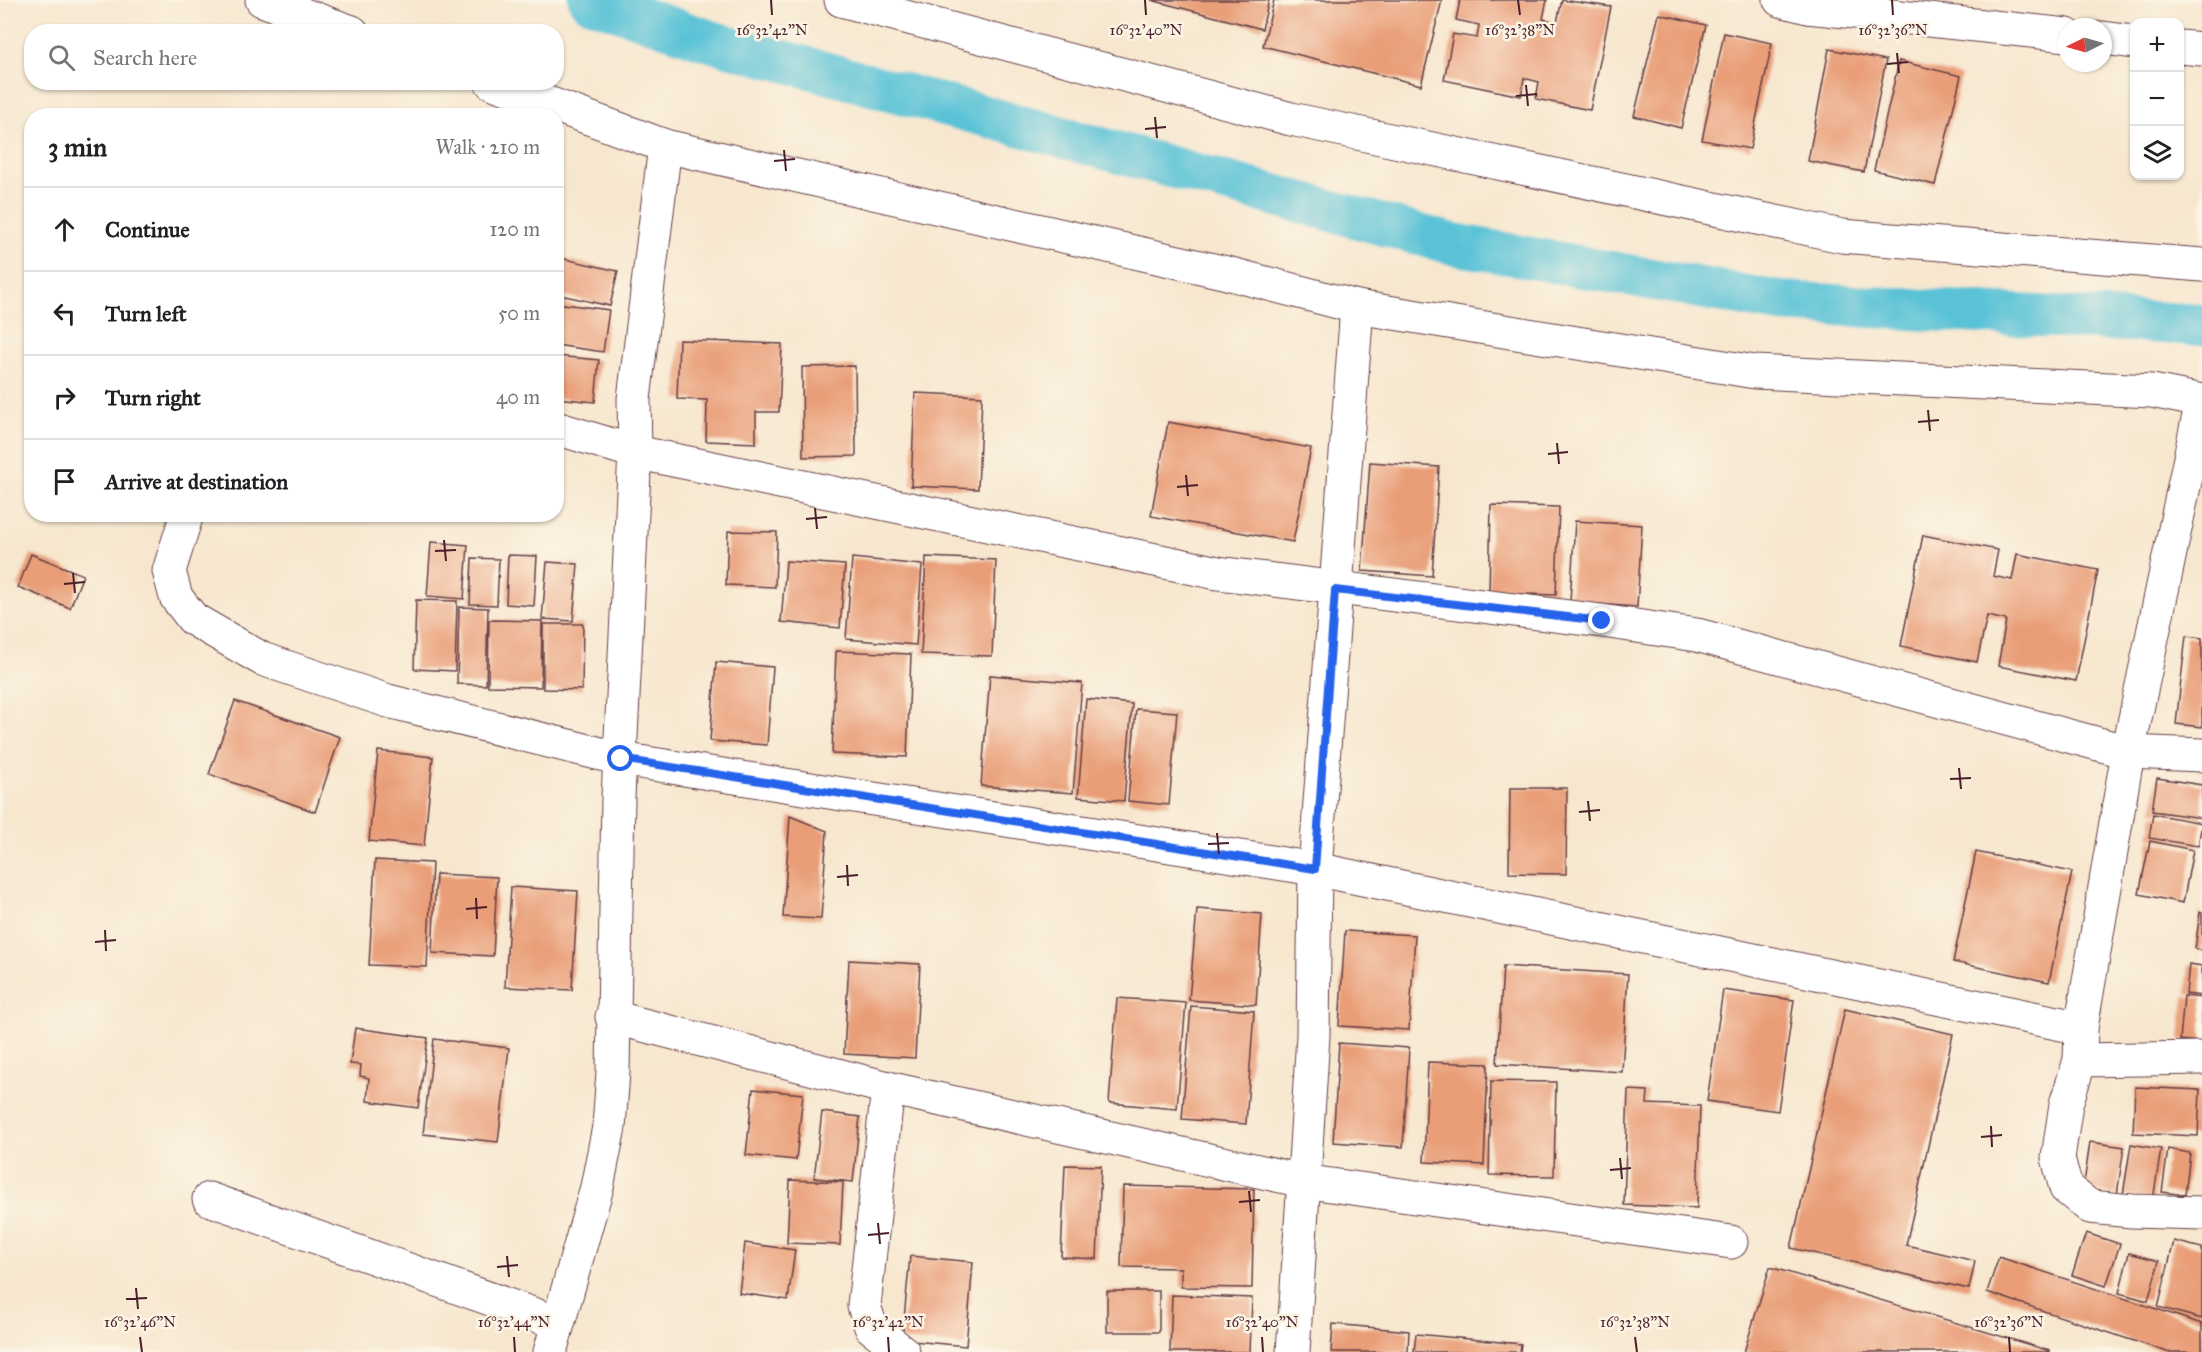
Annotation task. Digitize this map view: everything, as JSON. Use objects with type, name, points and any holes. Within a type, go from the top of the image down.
[{"type":"street","points":[[262,0],[330,24]]},
{"type":"street","points":[[841,0],[1291,119],[1842,236],[2202,265]]},
{"type":"street","points":[[1799,2],[2058,33]]},
{"type":"street","points":[[2112,39],[2130,41]]},
{"type":"street","points":[[2184,47],[2202,49]]},
{"type":"street","points":[[513,90],[561,108]]},
{"type":"street","points":[[564,109],[664,146],[1227,273],[1357,307],[1755,372],[2152,391],[2202,401],[2128,752],[2081,1044],[2066,1104],[2058,1158],[2066,1188],[2090,1207],[2202,1213]]},
{"type":"street","points":[[209,1199],[554,1338],[597,1187],[609,1127],[613,1072],[612,1017],[621,759],[635,452],[634,399],[664,146]]},
{"type":"street","points":[[1293,1352],[1313,1036],[1315,869],[1357,307]]},
{"type":"street","points":[[564,430],[635,452],[1218,573],[1335,590],[1602,621],[1697,635],[2128,752],[2202,755]]},
{"type":"street","points":[[185,522],[169,571],[177,597],[193,619],[262,659],[388,702],[621,759],[1315,869],[2081,1044],[2202,1058]]},
{"type":"street","points":[[612,1017],[888,1088],[1303,1181],[1731,1242]]},
{"type":"street","points":[[888,1088],[864,1306],[871,1327],[903,1352]]},
{"type":"building","points":[[1151,0],[1269,0],[1262,29]]},
{"type":"building","points":[[1274,0],[1442,0],[1421,85],[1263,46]]},
{"type":"building","points":[[1460,0],[1547,0],[1543,19],[1557,22],[1562,0],[1611,7],[1590,110],[1536,99],[1539,82],[1524,78],[1521,96],[1444,80],[1453,34],[1477,38],[1479,25],[1456,20]]},
{"type":"building","points":[[1659,14],[1706,25],[1681,128],[1634,116]]},
{"type":"building","points":[[1724,33],[1772,43],[1750,149],[1702,140]]},
{"type":"building","points":[[1829,49],[1886,60],[1864,172],[1808,161]]},
{"type":"building","points":[[1899,61],[1961,76],[1935,185],[1874,170]]},
{"type":"building","points":[[564,259],[618,271],[610,306],[564,296]]},
{"type":"building","points":[[564,304],[609,310],[603,352],[564,346]]},
{"type":"building","points":[[679,340],[782,344],[779,412],[756,412],[756,443],[706,441],[707,400],[677,399]]},
{"type":"building","points":[[564,357],[599,360],[595,402],[564,399]]},
{"type":"building","points":[[855,366],[856,456],[803,457],[802,367]]},
{"type":"building","points":[[915,393],[982,396],[978,489],[911,486]]},
{"type":"building","points":[[1168,422],[1311,448],[1293,542],[1151,516]]},
{"type":"building","points":[[1370,462],[1439,467],[1432,576],[1362,571]]},
{"type":"building","points":[[1491,505],[1559,507],[1556,595],[1489,593]]},
{"type":"building","points":[[1575,521],[1642,525],[1637,607],[1570,602]]},
{"type":"building","points":[[728,531],[777,532],[775,587],[726,585]]},
{"type":"building","points":[[1923,535],[1998,550],[1993,576],[2012,580],[2017,554],[2098,570],[2076,681],[1998,666],[2006,620],[1987,616],[1977,662],[1901,646]]},
{"type":"building","points":[[431,542],[468,545],[464,599],[427,596]]},
{"type":"building","points":[[31,554],[83,575],[70,608],[18,587]]},
{"type":"building","points":[[508,555],[537,556],[534,606],[506,604]]},
{"type":"building","points":[[926,557],[996,560],[992,656],[921,654]]},
{"type":"building","points":[[472,558],[499,559],[497,605],[470,604]]},
{"type":"building","points":[[852,558],[922,565],[916,645],[846,639]]},
{"type":"building","points":[[786,561],[845,565],[840,628],[781,622]]},
{"type":"building","points":[[547,562],[578,564],[573,621],[542,619]]},
{"type":"building","points":[[416,600],[457,601],[455,671],[414,669]]},
{"type":"building","points":[[459,607],[488,608],[486,685],[457,684]]},
{"type":"building","points":[[489,620],[542,621],[541,687],[488,686]]},
{"type":"building","points":[[543,624],[583,624],[582,690],[543,689]]},
{"type":"building","points":[[2186,636],[2202,638],[2202,727],[2176,724]]},
{"type":"building","points":[[836,651],[911,654],[907,757],[832,754]]},
{"type":"building","points":[[716,662],[773,667],[767,745],[710,741]]},
{"type":"building","points":[[990,675],[1082,683],[1073,793],[981,786]]},
{"type":"building","points":[[1086,699],[1132,704],[1124,801],[1078,797]]},
{"type":"building","points":[[235,701],[340,737],[315,812],[209,774]]},
{"type":"building","points":[[1136,709],[1177,712],[1169,805],[1128,801]]},
{"type":"building","points":[[378,751],[433,757],[424,846],[369,841]]},
{"type":"building","points":[[2157,778],[2202,785],[2202,818],[2152,811]]},
{"type":"building","points":[[1510,788],[1567,788],[1566,874],[1509,873]]},
{"type":"building","points":[[2153,814],[2202,823],[2198,846],[2149,838]]},
{"type":"building","points":[[790,816],[827,831],[821,919],[783,917]]},
{"type":"building","points":[[2150,841],[2193,850],[2183,903],[2139,894]]},
{"type":"building","points":[[1976,852],[2072,872],[2049,982],[1953,962]]},
{"type":"building","points":[[375,860],[432,863],[427,967],[369,965]]},
{"type":"building","points":[[436,874],[497,877],[493,956],[432,953]]},
{"type":"building","points":[[511,887],[578,891],[572,990],[505,987]]},
{"type":"building","points":[[1197,909],[1262,914],[1256,1005],[1189,1000]]},
{"type":"building","points":[[2200,912],[2202,913],[2202,950],[2195,949]]},
{"type":"building","points":[[1345,931],[1415,935],[1409,1030],[1339,1026]]},
{"type":"building","points":[[849,960],[920,964],[915,1058],[844,1054]]},
{"type":"building","points":[[2189,964],[2202,966],[2202,996],[2186,994]]},
{"type":"building","points":[[1503,966],[1628,974],[1622,1072],[1497,1064]]},
{"type":"building","points":[[1723,990],[1794,1000],[1778,1111],[1707,1101]]},
{"type":"building","points":[[2184,996],[2202,998],[2202,1042],[2180,1040]]},
{"type":"building","points":[[1117,998],[1186,1003],[1177,1109],[1109,1103]]},
{"type":"building","points":[[1191,1006],[1254,1011],[1246,1124],[1182,1119]]},
{"type":"building","points":[[1845,1009],[1953,1034],[1906,1245],[1975,1261],[1969,1289],[1791,1248]]},
{"type":"building","points":[[355,1028],[428,1038],[418,1108],[367,1101],[369,1078],[360,1076],[361,1065],[350,1064]]},
{"type":"building","points":[[434,1039],[509,1048],[498,1142],[423,1134]]},
{"type":"building","points":[[1339,1043],[1409,1048],[1403,1147],[1333,1142]]},
{"type":"building","points":[[1428,1062],[1488,1064],[1484,1165],[1424,1162]]},
{"type":"building","points":[[1491,1081],[1556,1082],[1554,1176],[1489,1175]]},
{"type":"building","points":[[2135,1087],[2200,1090],[2198,1136],[2133,1133]]},
{"type":"building","points":[[753,1089],[803,1094],[796,1160],[746,1155]]},
{"type":"building","points":[[1628,1090],[1648,1091],[1647,1104],[1700,1106],[1697,1208],[1624,1205]]},
{"type":"building","points":[[822,1112],[860,1117],[853,1182],[814,1178]]},
{"type":"building","points":[[2090,1142],[2124,1147],[2117,1195],[2083,1190]]},
{"type":"building","points":[[2131,1144],[2161,1149],[2153,1200],[2123,1195]]},
{"type":"building","points":[[2168,1149],[2190,1153],[2185,1195],[2162,1192]]},
{"type":"building","points":[[1065,1165],[1101,1166],[1097,1259],[1061,1257]]},
{"type":"building","points":[[790,1180],[843,1182],[840,1245],[787,1243]]},
{"type":"building","points":[[1123,1186],[1254,1189],[1252,1288],[1181,1287],[1181,1268],[1121,1267]]},
{"type":"building","points":[[2086,1233],[2120,1244],[2106,1286],[2072,1275]]},
{"type":"building","points":[[2174,1241],[2202,1248],[2202,1319],[2158,1307]]},
{"type":"building","points":[[745,1243],[795,1250],[788,1300],[739,1293]]},
{"type":"building","points":[[2129,1253],[2159,1261],[2148,1301],[2119,1293]]},
{"type":"building","points":[[910,1256],[973,1262],[966,1346],[902,1340]]},
{"type":"building","points":[[1999,1257],[2202,1324],[2202,1352],[2167,1352],[1987,1292]]},
{"type":"building","points":[[1770,1267],[2050,1351],[2050,1352],[1744,1352]]},
{"type":"building","points":[[1107,1291],[1159,1291],[1159,1332],[1107,1332]]},
{"type":"building","points":[[1172,1295],[1252,1298],[1250,1352],[1170,1352]]},
{"type":"building","points":[[1333,1324],[1409,1331],[1408,1352],[1331,1352]]},
{"type":"building","points":[[1416,1334],[1521,1344],[1520,1352],[1414,1352]]},
{"type":"waterway","points":[[589,0],[710,41],[1453,244],[1780,302],[2202,325]]},
{"type":"route","points":[[621,759],[1315,869],[1335,590],[1602,621]]}]
